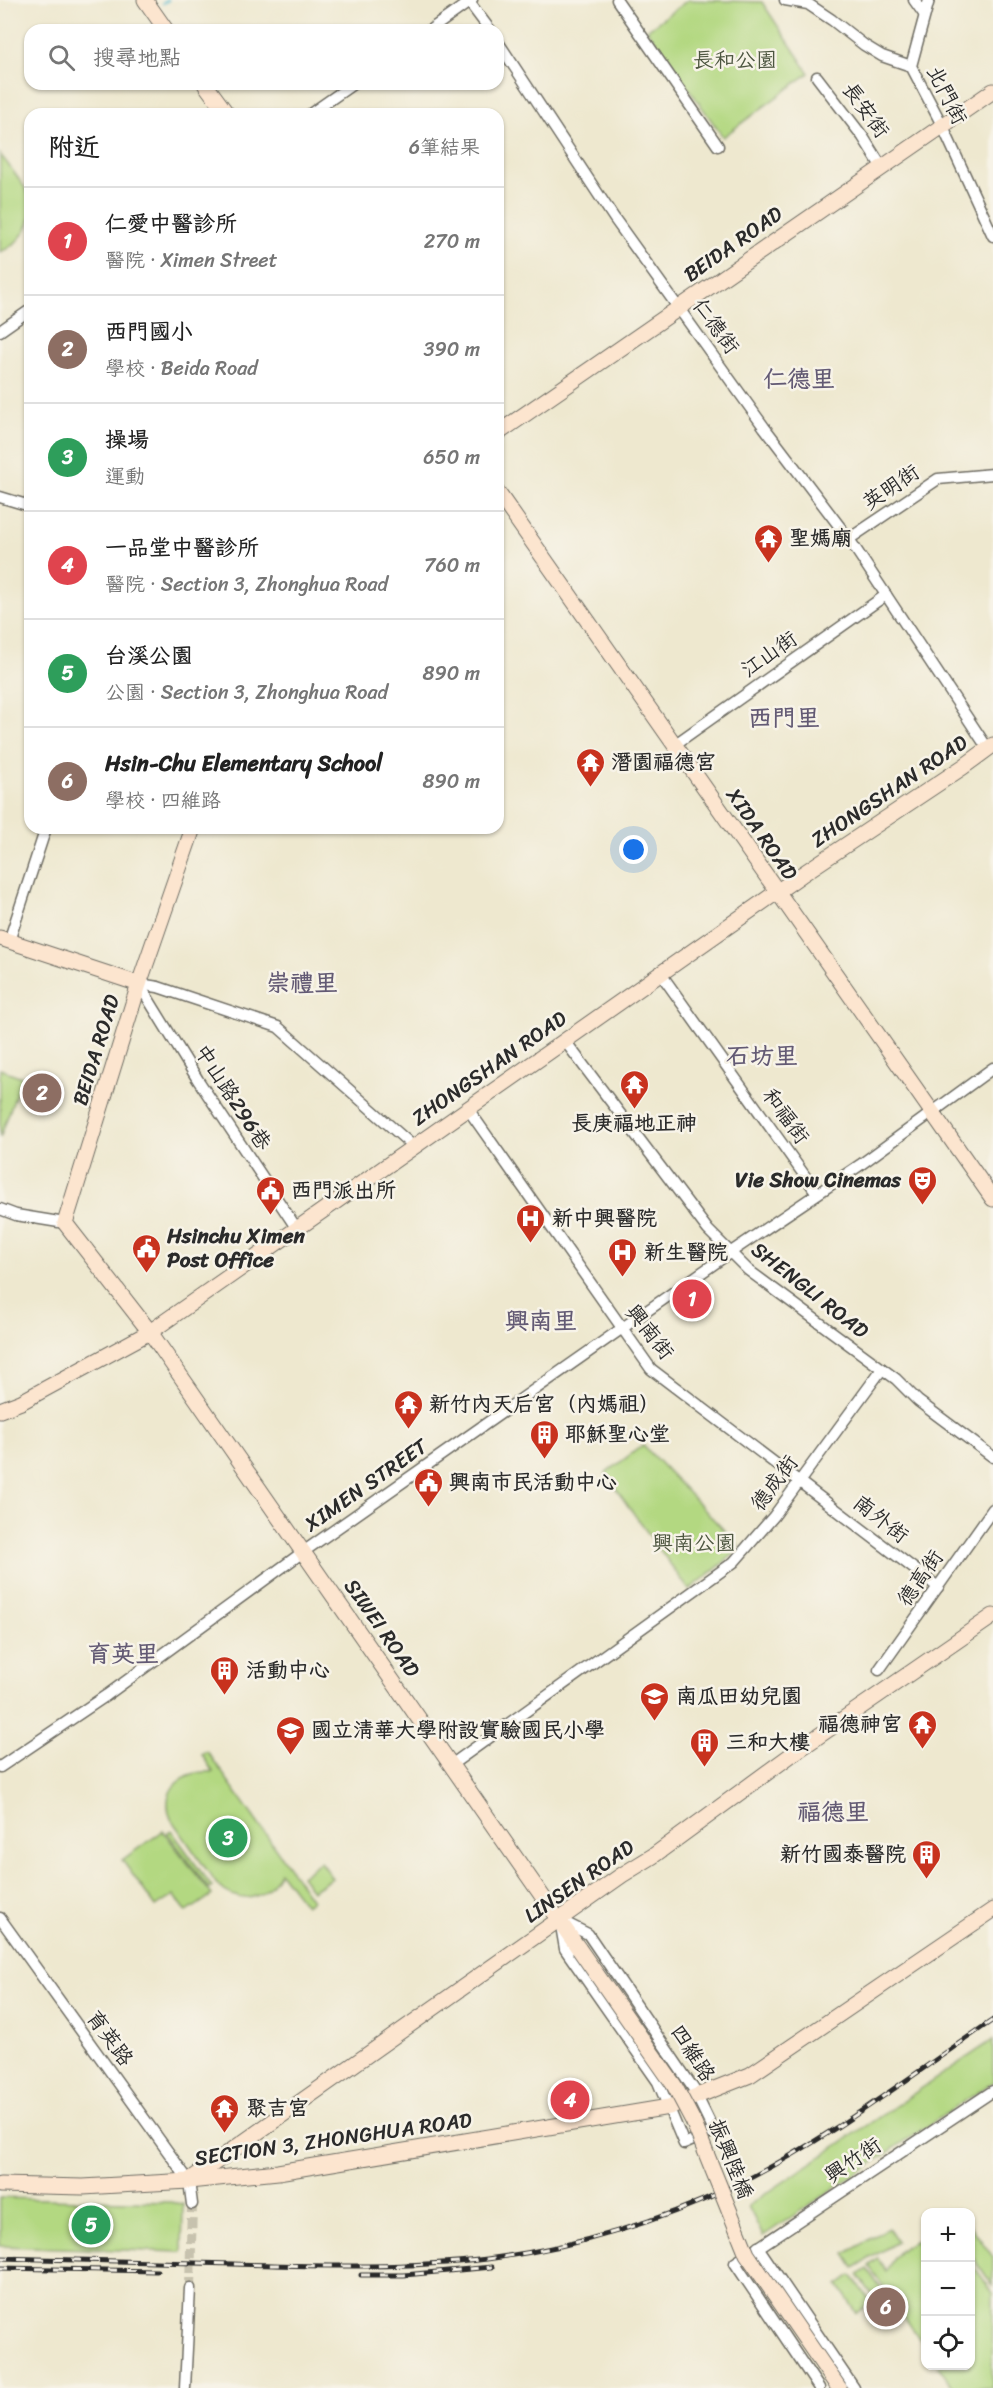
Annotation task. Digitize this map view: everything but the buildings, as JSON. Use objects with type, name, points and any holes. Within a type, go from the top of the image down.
[{"type":"street","points":[[145,0],[162,24]]},
{"type":"street","points":[[617,0],[718,146]]},
{"type":"street","points":[[784,0],[808,4],[882,56],[911,66]]},
{"type":"street","points":[[914,0],[924,14]]},
{"type":"street","name":"北門街","points":[[929,0],[911,66],[942,125],[993,236]]},
{"type":"street","points":[[438,24],[471,1],[486,24]]},
{"type":"street","name":"仁德街","points":[[504,51],[614,218],[764,427],[849,539],[990,747]]},
{"type":"street","name":"長安街","points":[[817,77],[863,137],[881,166]]},
{"type":"street","points":[[209,90],[223,108]]},
{"type":"street","points":[[319,108],[344,90]]},
{"type":"street","name":"BEIDA ROAD","points":[[504,429],[881,166],[993,91]]},
{"type":"street","points":[[0,331],[24,314]]},
{"type":"street","name":"英明街","points":[[849,539],[938,479],[993,474]]},
{"type":"street","points":[[0,496],[24,504]]},
{"type":"street","name":"XIDA ROAD","points":[[504,501],[993,1199]]},
{"type":"street","name":"江山街","points":[[674,745],[886,595]]},
{"type":"street","name":"ZHONGSHAN ROAD","points":[[0,1410],[21,1402],[150,1332],[777,892],[990,747]]},
{"type":"street","points":[[44,834],[4,940],[139,984],[158,987],[278,1027],[414,1147]]},
{"type":"street","name":"BEIDA ROAD","points":[[64,1223],[139,984],[190,834]]},
{"type":"street","name":"和福街","points":[[661,974],[817,1193]]},
{"type":"street","name":"中山路296巷","points":[[139,984],[198,1080],[297,1229]]},
{"type":"street","name":"SHENGLI ROAD","points":[[565,1041],[708,1230],[748,1270],[882,1369],[918,1401],[993,1457]]},
{"type":"street","name":"XIMEN STREET","points":[[0,1767],[116,1688],[303,1552],[731,1252],[860,1165],[993,1068]]},
{"type":"street","name":"興南街","points":[[468,1109],[651,1369],[800,1481]]},
{"type":"street","points":[[0,1209],[16,1215],[64,1223],[150,1332]]},
{"type":"street","name":"SIWEI ROAD","points":[[150,1332],[579,1949]]},
{"type":"street","name":"德成街","points":[[451,1765],[734,1562],[774,1516],[882,1369]]},
{"type":"street","name":"南外街","points":[[800,1481],[938,1587]]},
{"type":"street","name":"德高街","points":[[879,1670],[993,1509]]},
{"type":"street","name":"LINSEN ROAD","points":[[189,2181],[622,1875],[673,1842],[791,1755],[993,1616]]},
{"type":"street","name":"SECTION 3, ZHONGHUA ROAD","points":[[0,2185],[83,2187],[239,2176],[289,2170],[669,2107],[750,2075],[993,1910]]},
{"type":"street","name":"育英路","points":[[0,1918],[189,2181]]},
{"type":"street","name":"四維路","points":[[560,1920],[588,1934],[644,2013],[698,2097],[714,2131],[684,2144],[658,2082],[565,1949],[560,1920]]},
{"type":"street","name":"振興陸橋","points":[[579,1949],[674,2085],[693,2121],[747,2254],[838,2388]]},
{"type":"street","name":"興竹街","points":[[819,2388],[735,2262],[993,2091]]},
{"type":"street","points":[[225,2155],[222,2168],[226,2173],[239,2176]]},
{"type":"street","points":[[189,2181],[192,2204]]},
{"type":"street","points":[[758,2247],[854,2388]]},
{"type":"street","points":[[185,2388],[190,2288]]},
{"type":"green space","name":"長和公園","points":[[688,0],[762,2],[809,73],[723,137],[647,30]]},
{"type":"green space","points":[[0,154],[24,187],[24,232],[8,248],[0,252]]},
{"type":"green space","points":[[0,1069],[22,1077],[0,1138]]},
{"type":"green space","name":"興南公園","points":[[643,1445],[738,1545],[733,1555],[689,1590],[605,1474]]},
{"type":"green space","points":[[207,1751],[312,1900],[305,1905],[280,1872],[268,1889],[261,1894],[245,1898],[227,1893],[218,1886],[171,1819],[168,1808],[169,1798],[177,1783],[193,1774],[213,1772],[202,1755]]},
{"type":"green space","points":[[171,1830],[212,1887],[209,1889],[167,1833]]},
{"type":"green space","points":[[163,1831],[212,1895],[187,1912],[174,1895],[156,1907],[122,1860]]},
{"type":"green space","points":[[320,1862],[332,1878],[312,1891],[301,1876]]},
{"type":"green space","points":[[993,2040],[993,2082],[763,2236],[748,2206]]},
{"type":"green space","points":[[0,2198],[183,2204],[182,2252],[0,2246]]},
{"type":"green space","points":[[888,2228],[897,2242],[854,2268],[845,2254]]},
{"type":"green space","points":[[975,2232],[993,2257],[993,2286],[975,2260]]},
{"type":"green space","points":[[921,2240],[921,2341],[869,2266],[878,2259],[886,2271],[906,2245]]},
{"type":"green space","points":[[975,2268],[993,2293],[992,2388],[954,2388],[941,2370],[975,2370]]},
{"type":"green space","points":[[867,2269],[884,2293],[876,2300],[858,2275]]},
{"type":"green space","points":[[852,2275],[872,2303],[857,2313],[838,2285]]},
{"type":"waterway","points":[[163,3],[168,0]]},
{"type":"tunnel","points":[[190,2288],[192,2204]]},
{"type":"railway","points":[[0,2258],[392,2266],[487,2259],[580,2241],[671,2213],[764,2171],[831,2131],[993,2020]]},
{"type":"railway","points":[[361,2275],[404,2275],[492,2267]]},
{"type":"railway","points":[[0,2268],[157,2271]]},
{"type":"place","name":"聖媽廟","points":[[768,564]]},
{"type":"place","name":"潛園福德宮","points":[[590,788]]},
{"type":"place","name":"西門國小","points":[[42,1093]]},
{"type":"place","name":"長庚福地正神","points":[[634,1110]]},
{"type":"place","name":"Vie Show Cinemas","points":[[922,1206]]},
{"type":"place","name":"西門派出所","points":[[270,1216]]},
{"type":"place","name":"新中興醫院","points":[[531,1244]]},
{"type":"place","name":"Hsinchu Ximen Post Office","points":[[146,1274]]},
{"type":"place","name":"新生醫院","points":[[623,1278]]},
{"type":"place","name":"仁愛中醫診所","points":[[692,1299]]},
{"type":"place","name":"新竹內天后宮（內媽祖）","points":[[408,1430]]},
{"type":"place","name":"耶穌聖心堂","points":[[544,1460]]},
{"type":"place","name":"興南市民活動中心","points":[[428,1508]]},
{"type":"place","name":"活動中心","points":[[225,1696]]},
{"type":"place","name":"南瓜田幼兒園","points":[[655,1722]]},
{"type":"place","name":"福德神宮","points":[[923,1750]]},
{"type":"place","name":"國立清華大學附設實驗國民小學","points":[[290,1756]]},
{"type":"place","name":"三和大樓","points":[[705,1768]]},
{"type":"place","name":"操場","points":[[228,1838]]},
{"type":"place","name":"新竹國泰醫院","points":[[927,1880]]},
{"type":"place","name":"一品堂中醫診所","points":[[570,2100]]},
{"type":"place","name":"聚吉宮","points":[[225,2134]]},
{"type":"place","name":"台溪公園","points":[[91,2225]]},
{"type":"place","name":"Hsin-Chu Elementary School","points":[[886,2307]]},
{"type":"district","name":"仁德里","points":[[799,379]]},
{"type":"district","name":"西門里","points":[[784,718]]},
{"type":"district","name":"崇禮里","points":[[302,983]]},
{"type":"district","name":"石坊里","points":[[762,1056]]},
{"type":"district","name":"興南里","points":[[541,1321]]},
{"type":"district","name":"育英里","points":[[123,1654]]},
{"type":"district","name":"福德里","points":[[833,1812]]}]
